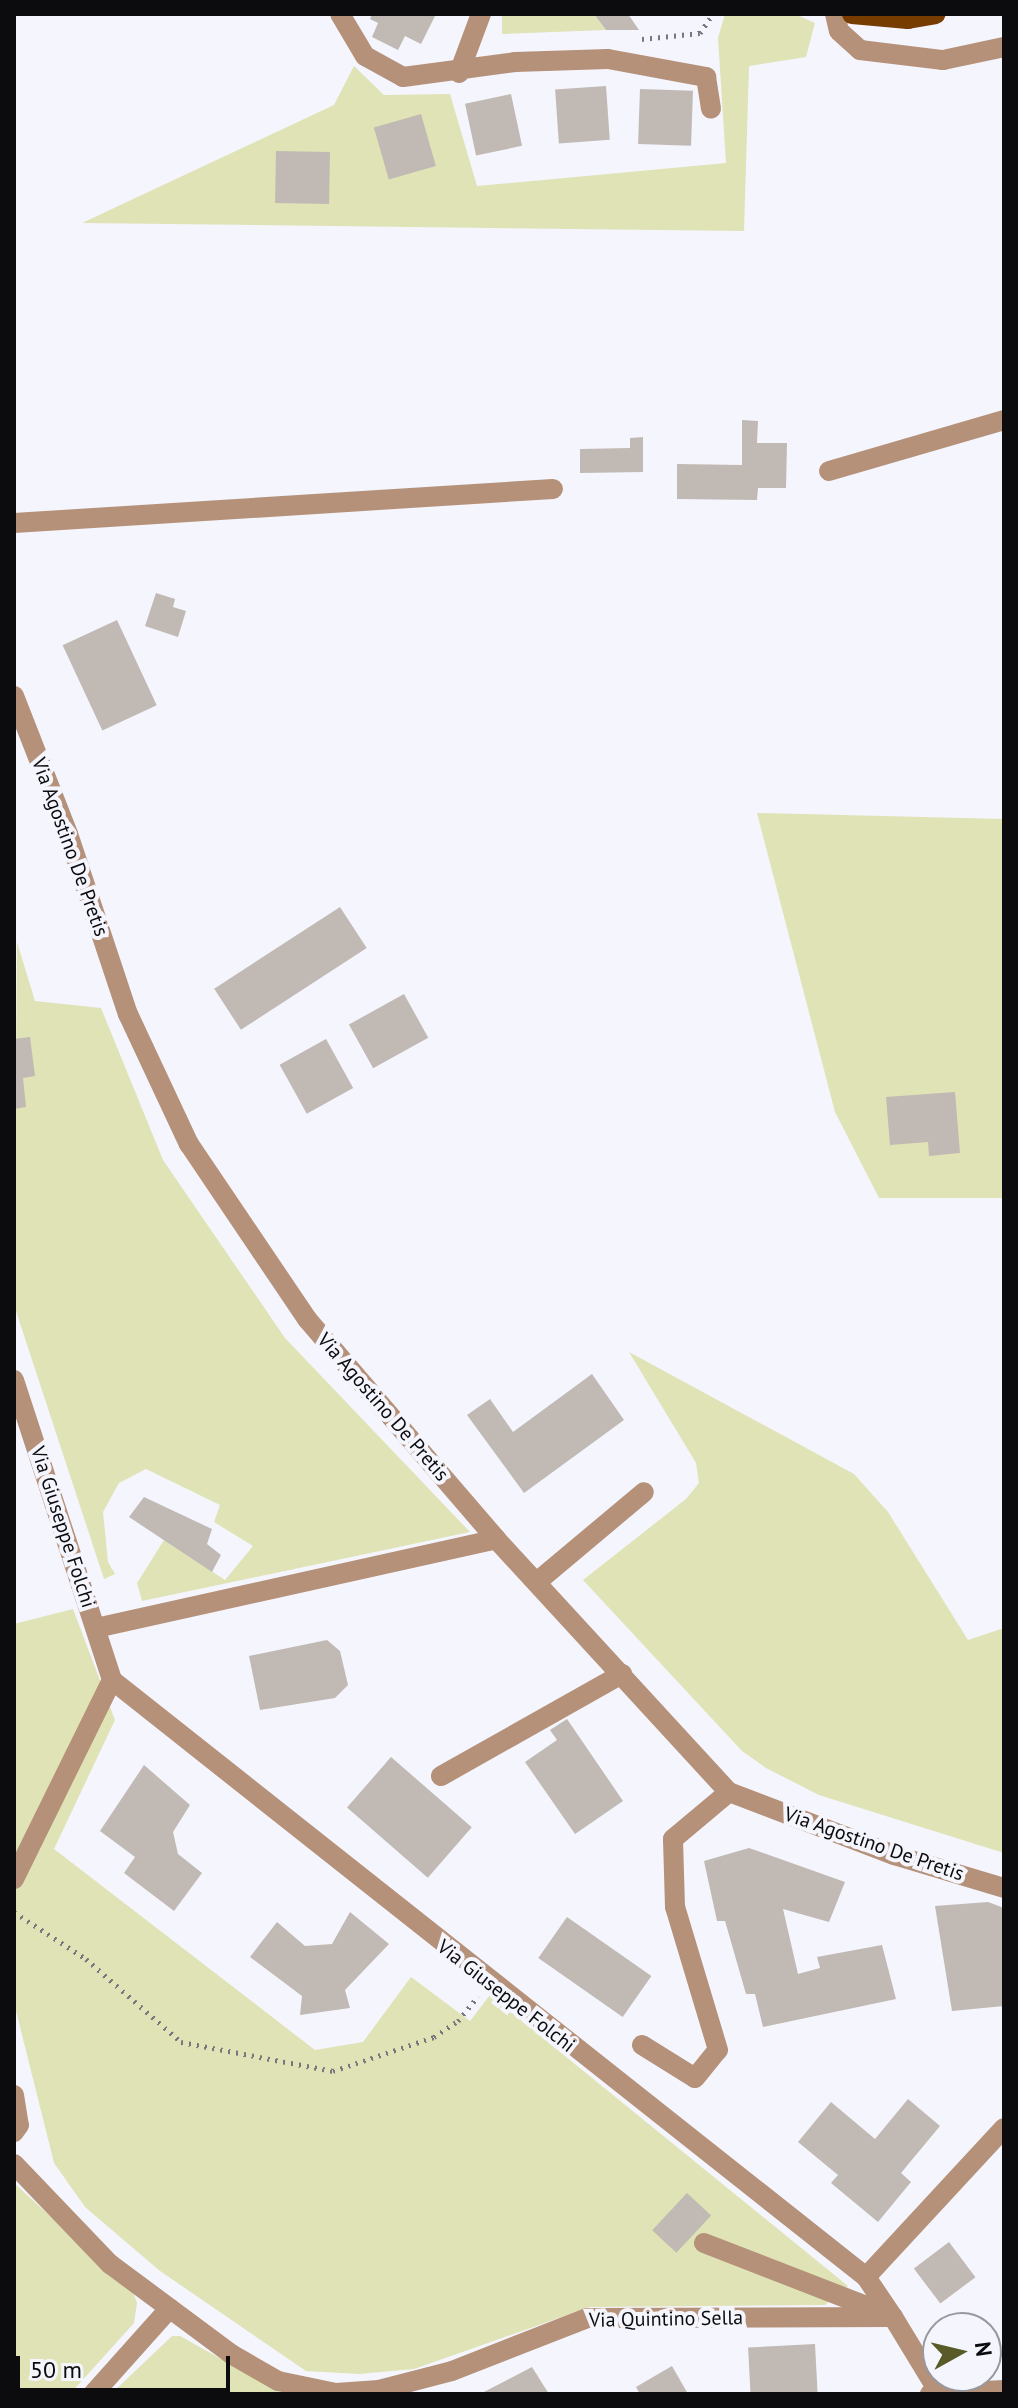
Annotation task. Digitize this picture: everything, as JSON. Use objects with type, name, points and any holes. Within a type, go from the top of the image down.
[{"type":"main road","points":[[852,14],[908,19],[936,14]]},
{"type":"street","points":[[340,14],[365,56],[403,77],[459,73],[515,62],[608,59],[706,77],[711,109]]},
{"type":"street","points":[[459,73],[481,14]]},
{"type":"street","points":[[835,14],[839,31],[860,50],[943,60],[1004,47]]},
{"type":"street","points":[[829,471],[1004,420]]},
{"type":"street","points":[[14,523],[553,489]]},
{"type":"street","name":"Via Agostino De Pretis","points":[[14,696],[68,834],[128,1014],[189,1144],[307,1319],[496,1539],[538,1581],[729,1792],[894,1855],[1004,1888]]},
{"type":"street","name":"Via Giuseppe Folchi","points":[[14,1380],[112,1680],[488,1983],[866,2277],[893,2317]]},
{"type":"street","points":[[538,1581],[644,1492]]},
{"type":"street","name":"Via Giuseppe Folchi","points":[[96,1628],[496,1539]]},
{"type":"street","points":[[441,1776],[622,1674]]},
{"type":"street","points":[[14,1879],[112,1680]]},
{"type":"street","points":[[642,2045],[695,2078],[718,2050],[675,1907],[673,1839],[729,1792]]},
{"type":"street","points":[[14,2095],[19,2125],[14,2132]]},
{"type":"street","points":[[866,2277],[1004,2128]]},
{"type":"street","name":"Via Quintino Sella","points":[[14,2164],[110,2264],[170,2308],[278,2381],[336,2393],[360,2393],[452,2371],[587,2318],[893,2317]]},
{"type":"street","points":[[704,2243],[893,2317],[922,2370]]},
{"type":"street","points":[[93,2394],[170,2308]]},
{"type":"path","points":[[14,1912],[86,1959],[181,2042],[333,2071],[434,2037],[458,2021],[488,1983]]},
{"type":"green space","points":[[502,14],[594,14],[606,30],[502,34]]},
{"type":"green space","points":[[725,14],[795,14],[815,23],[806,57],[749,66],[744,231],[82,223],[334,105],[354,66],[384,95],[450,94],[477,186],[726,163],[718,38]]},
{"type":"green space","points":[[757,813],[1004,819],[1004,1198],[879,1198],[835,1112]]},
{"type":"green space","points":[[17,942],[35,1001],[101,1008],[163,1160],[285,1338],[470,1532],[142,1601],[137,1583],[164,1540],[225,1580],[253,1546],[214,1522],[220,1505],[146,1469],[119,1483],[103,1512],[108,1562],[115,1574],[104,1579],[14,1305]]},
{"type":"green space","points":[[629,1352],[854,1474],[888,1512],[968,1640],[1004,1628],[1004,1853],[819,1795],[766,1768],[742,1751],[583,1580],[686,1499],[699,1483],[696,1463]]},
{"type":"green space","points":[[73,1609],[115,1720],[54,1849],[315,2050],[363,2042],[411,1977],[470,2021],[490,1995],[848,2286],[825,2305],[590,2307],[414,2369],[359,2374],[306,2371],[160,2271],[85,2207],[54,2163],[14,2003],[14,1624]]},
{"type":"green space","points":[[14,2183],[133,2292],[137,2303],[134,2323],[70,2394],[14,2394]]},
{"type":"green space","points":[[172,2336],[180,2336],[284,2394],[111,2394]]},
{"type":"building","points":[[372,14],[436,14],[421,44],[405,36],[398,50],[372,37],[378,23],[370,19]]},
{"type":"building","points":[[594,14],[628,14],[639,30],[606,30]]},
{"type":"building","points":[[606,86],[610,140],[559,143],[555,90]]},
{"type":"building","points":[[640,89],[693,91],[691,146],[638,144]]},
{"type":"building","points":[[511,94],[522,146],[476,156],[465,104]]},
{"type":"building","points":[[421,114],[436,166],[389,179],[374,128]]},
{"type":"building","points":[[276,151],[330,152],[329,204],[275,203]]},
{"type":"building","points":[[742,420],[758,421],[757,443],[787,443],[786,488],[758,488],[757,500],[677,499],[677,464],[742,465]]},
{"type":"building","points":[[643,437],[643,472],[580,473],[580,449],[630,448],[630,438]]},
{"type":"building","points":[[156,593],[175,599],[173,607],[186,611],[178,637],[145,626]]},
{"type":"building","points":[[117,620],[157,705],[102,731],[63,645]]},
{"type":"building","points":[[340,907],[367,948],[241,1030],[214,989]]},
{"type":"building","points":[[404,994],[428,1038],[373,1068],[349,1025]]},
{"type":"building","points":[[30,1037],[35,1076],[23,1078],[26,1107],[14,1109],[14,1039]]},
{"type":"building","points":[[326,1039],[353,1088],[307,1114],[280,1065]]},
{"type":"building","points":[[955,1092],[960,1153],[929,1156],[928,1142],[890,1145],[886,1097]]},
{"type":"building","points":[[592,1374],[624,1420],[524,1493],[467,1415],[490,1399],[513,1432]]},
{"type":"building","points":[[144,1497],[212,1529],[207,1544],[221,1555],[212,1572],[129,1517]]},
{"type":"building","points":[[327,1640],[340,1651],[348,1685],[335,1698],[260,1710],[249,1656]]},
{"type":"building","points":[[567,1719],[623,1801],[575,1834],[525,1762],[557,1740],[550,1730]]},
{"type":"building","points":[[391,1757],[472,1827],[428,1878],[347,1808]]},
{"type":"building","points":[[144,1765],[190,1805],[173,1832],[178,1854],[202,1873],[174,1911],[124,1873],[135,1857],[100,1831]]},
{"type":"building","points":[[749,1848],[845,1882],[829,1922],[783,1909],[798,1974],[820,1968],[817,1957],[882,1945],[896,1999],[763,2027],[755,1994],[746,1994],[725,1921],[717,1921],[704,1861]]},
{"type":"building","points":[[988,1902],[1004,1908],[1004,2006],[952,2011],[935,1906]]},
{"type":"building","points":[[350,1912],[389,1944],[345,1990],[350,2008],[300,2015],[302,1996],[250,1957],[277,1922],[305,1946],[332,1944]]},
{"type":"building","points":[[567,1917],[651,1976],[623,2017],[538,1958]]},
{"type":"building","points":[[908,2099],[940,2126],[901,2173],[911,2182],[878,2222],[831,2183],[838,2175],[798,2142],[831,2102],[875,2139]]},
{"type":"building","points":[[687,2193],[711,2216],[676,2253],[652,2230]]},
{"type":"building","points":[[949,2242],[975,2277],[940,2304],[914,2268]]},
{"type":"building","points":[[815,2344],[818,2394],[751,2394],[748,2348]]},
{"type":"building","points":[[672,2366],[688,2394],[640,2394],[636,2387]]},
{"type":"building","points":[[532,2367],[549,2394],[480,2394]]}]
